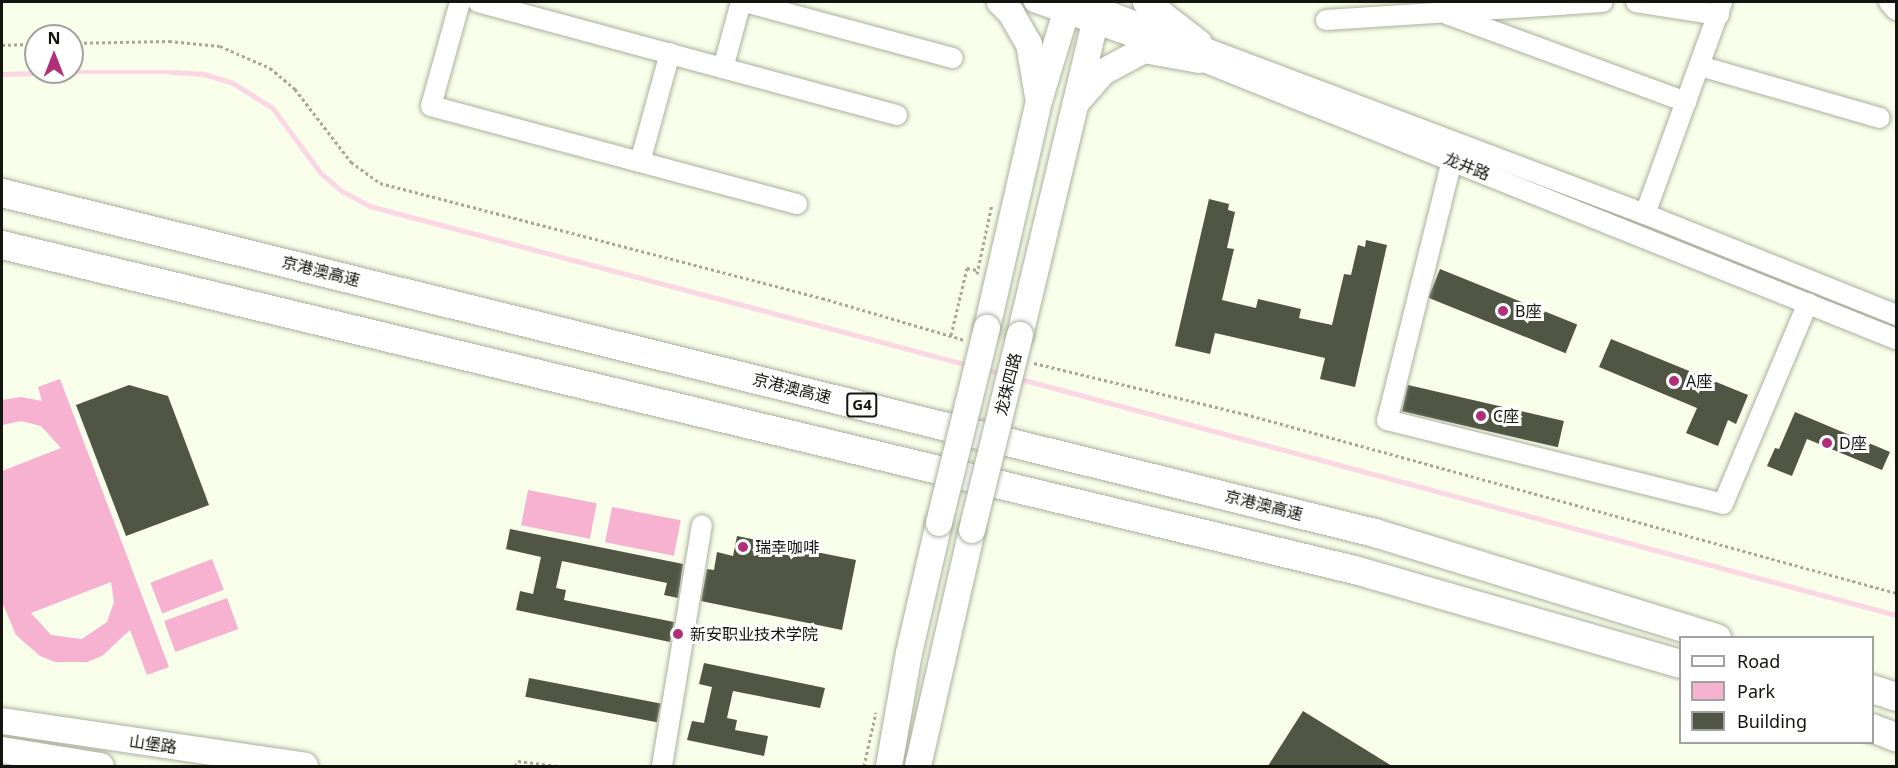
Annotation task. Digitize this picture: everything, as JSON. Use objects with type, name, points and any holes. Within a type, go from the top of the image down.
[{"type":"highway","points":[[2,176],[297,248],[360,280]]},
{"type":"highway","name":"京港澳高速","points":[[2,193],[1375,533],[1710,636]]},
{"type":"highway","points":[[2,245],[1355,570],[1679,664]]},
{"type":"highway","points":[[1874,690],[1896,697]]},
{"type":"highway","points":[[1874,729],[1896,737]]},
{"type":"main road","points":[[1000,2],[1011,13],[1029,44],[1039,101]]},
{"type":"main road","points":[[1146,2],[1199,51]]},
{"type":"main road","name":"龙珠四路","points":[[889,760],[909,653],[1039,101],[1085,8]]},
{"type":"main road","name":"龙珠四路","points":[[918,766],[1071,117],[1085,8]]},
{"type":"main road","points":[[1071,117],[1088,86],[1121,60],[1144,50],[1199,51]]},
{"type":"main road","name":"山堡路","points":[[2,722],[305,766]]},
{"type":"main road","points":[[2,750],[101,766]]},
{"type":"street","points":[[460,2],[431,106],[797,204]]},
{"type":"street","points":[[478,2],[897,115]]},
{"type":"street","points":[[723,68],[743,2],[953,58]]},
{"type":"street","name":"龙井路","points":[[1034,2],[1085,8],[1645,214],[1896,315]]},
{"type":"street","points":[[1326,20],[1602,2]]},
{"type":"street","points":[[1636,2],[1720,8],[1645,214]]},
{"type":"street","points":[[1889,2],[1896,10]]},
{"type":"street","points":[[1440,12],[1686,102]]},
{"type":"street","name":"龙井路","points":[[1199,51],[1452,160],[1896,339]]},
{"type":"street","points":[[640,162],[669,53]]},
{"type":"street","points":[[1700,66],[1880,118]]},
{"type":"street","points":[[1452,160],[1387,420],[1724,504],[1808,303]]},
{"type":"street","points":[[662,766],[702,525]]},
{"type":"path","points":[[2,45],[24,44]]},
{"type":"path","points":[[951,335],[967,268],[977,270]]},
{"type":"path","points":[[514,766],[518,761],[558,766]]},
{"type":"green space","points":[[60,379],[169,667],[147,675],[130,630],[102,656],[87,662],[55,662],[40,656],[16,635],[2,602],[2,471],[61,448],[41,426],[21,421],[2,425],[2,400],[21,397],[42,401],[38,387]],"holes":[[[111,582],[114,602],[107,622],[82,639],[51,635],[31,613]]]},
{"type":"green space","points":[[528,490],[597,503],[590,539],[521,525]]},
{"type":"green space","points":[[612,507],[681,520],[674,556],[605,542]]},
{"type":"green space","points":[[212,559],[224,590],[162,613],[150,583]]},
{"type":"green space","points":[[227,598],[238,629],[175,652],[164,621]]},
{"type":"building","points":[[1209,199],[1229,204],[1228,210],[1235,212],[1227,248],[1234,249],[1222,300],[1256,308],[1258,299],[1301,309],[1299,318],[1332,325],[1344,274],[1351,275],[1358,245],[1365,247],[1366,240],[1387,245],[1355,387],[1320,379],[1325,358],[1215,333],[1210,354],[1175,346]]},
{"type":"building","name":"B座","points":[[1440,269],[1577,324],[1566,353],[1428,298]]},
{"type":"building","name":"A座","points":[[1611,339],[1748,395],[1736,424],[1728,420],[1718,446],[1686,433],[1697,408],[1599,367]]},
{"type":"building","points":[[129,385],[168,396],[209,505],[126,536],[76,405]]},
{"type":"building","name":"C座","points":[[1408,385],[1564,421],[1558,447],[1402,411]]},
{"type":"building","points":[[1795,412],[1890,452],[1882,470],[1807,439],[1792,476],[1767,466],[1775,448],[1779,449]]},
{"type":"building","points":[[510,529],[683,564],[678,598],[664,595],[667,583],[562,561],[556,588],[566,590],[564,600],[674,622],[670,642],[516,610],[520,591],[533,594],[541,557],[506,549]]},
{"type":"building","points":[[737,536],[856,560],[842,630],[701,601],[707,569],[714,570],[717,552],[733,556]]},
{"type":"building","points":[[704,663],[825,688],[820,708],[733,691],[727,718],[737,720],[735,730],[768,736],[764,756],[687,740],[692,721],[704,723],[712,687],[699,684]]},
{"type":"building","points":[[529,678],[661,704],[657,722],[525,697]]},
{"type":"building","points":[[1303,711],[1392,766],[1268,766]]},
{"type":"waterway","points":[[84,72],[204,74],[233,83],[273,108],[321,173],[342,191],[370,206],[968,365]]},
{"type":"waterway","points":[[2,74],[24,73]]},
{"type":"waterway","points":[[985,369],[1003,374]]},
{"type":"waterway","points":[[1017,378],[1896,615]]},
{"type":"place","name":"B座","points":[[1503,311]]},
{"type":"place","name":"A座","points":[[1674,381]]},
{"type":"place","name":"C座","points":[[1481,416]]},
{"type":"place","name":"D座","points":[[1827,443]]},
{"type":"place","name":"瑞幸咖啡","points":[[743,547]]},
{"type":"place","name":"新安职业技术学院","points":[[678,634]]}]
